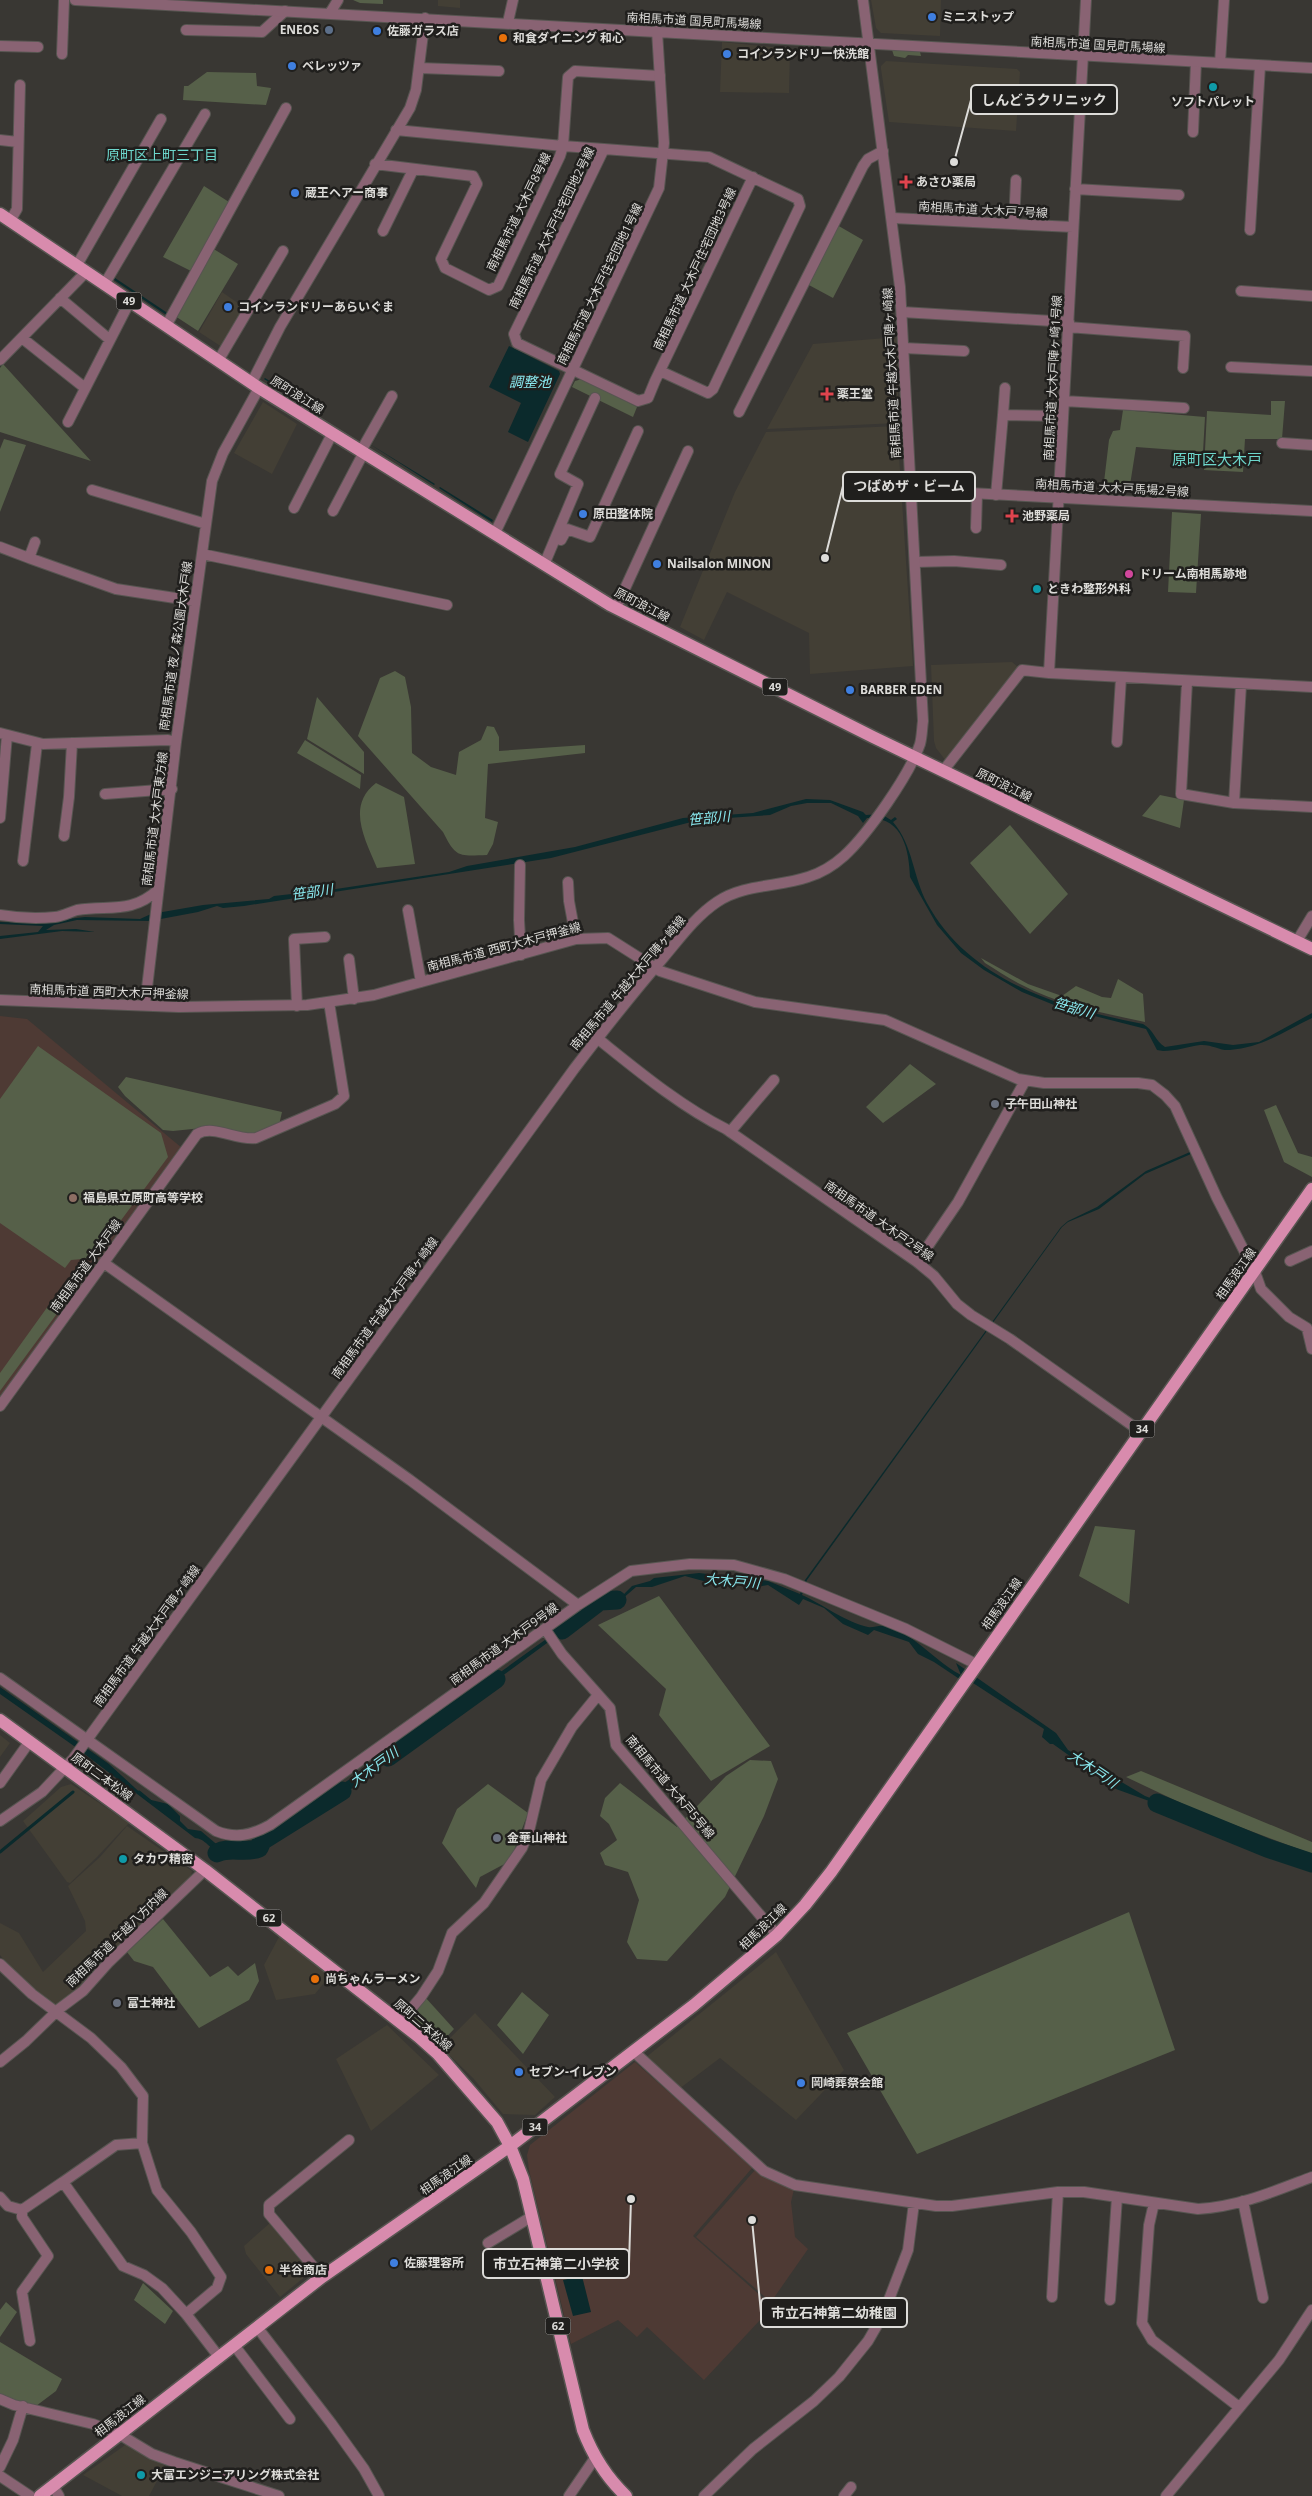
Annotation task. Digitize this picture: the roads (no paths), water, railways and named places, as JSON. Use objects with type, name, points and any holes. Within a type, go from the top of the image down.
[{"type":"main road","name":"原町浪江線","points":[[10,214],[104,285],[130,301],[170,320],[222,355],[256,385],[332,434],[616,608],[943,771],[1297,941],[1312,950]]},
{"type":"main road","name":"相馬浪江線","points":[[40,2496],[56,2491],[120,2434],[322,2277],[510,2146],[694,2005],[778,1935],[831,1872],[1312,1189]]},
{"type":"main road","name":"原町二本松線","points":[[0,1720],[30,1741],[70,1763],[400,2022],[438,2054],[497,2122],[510,2146],[523,2179],[579,2418],[596,2458],[612,2482],[626,2496]]},
{"type":"street","points":[[62,54],[64,0]]},
{"type":"street","name":"南相馬市道 国見町馬場線","points":[[75,0],[508,22],[1312,68]]},
{"type":"street","points":[[330,13],[338,0]]},
{"type":"street","points":[[508,22],[512,0]]},
{"type":"street","name":"南相馬市道 牛越大木戸陣ヶ崎線","points":[[0,1821],[42,1792],[70,1763],[597,1038],[654,968],[691,926],[718,901],[733,894],[814,875],[844,856],[886,803],[915,757],[921,741],[923,721],[902,312],[893,218],[862,0]]},
{"type":"street","name":"南相馬市道 大木戸陣ヶ崎1号線","points":[[1049,673],[1086,0]]},
{"type":"street","points":[[1220,64],[1224,0]]},
{"type":"street","points":[[186,30],[262,32],[285,10]]},
{"type":"street","name":"南相馬市道 夜ノ森公園大木戸線","points":[[3,734],[37,744],[168,740],[176,742],[212,481],[280,327],[414,98],[420,68],[425,18]]},
{"type":"street","name":"南相馬市道 大木戸住宅団地1号線","points":[[495,533],[653,202],[662,177],[664,153],[658,31]]},
{"type":"street","points":[[0,46],[38,48]]},
{"type":"street","points":[[1193,132],[1196,62]]},
{"type":"street","points":[[1250,230],[1260,66]]},
{"type":"street","points":[[420,68],[498,71]]},
{"type":"street","points":[[604,149],[563,146],[568,77],[575,71],[660,76]]},
{"type":"street","points":[[10,214],[18,142],[20,85]]},
{"type":"street","points":[[170,320],[286,108]]},
{"type":"street","points":[[104,285],[205,114]]},
{"type":"street","points":[[0,360],[60,298],[81,268],[161,119]]},
{"type":"street","name":"南相馬市道 大木戸8号線","points":[[375,164],[473,176],[477,184],[441,259],[445,268],[489,290],[498,286],[563,146],[396,130]]},
{"type":"street","points":[[0,140],[18,142]]},
{"type":"street","name":"南相馬市道 大木戸住宅団地2号線","points":[[604,149],[709,156],[798,199],[800,206],[713,389],[708,393],[660,371],[648,398],[638,401],[517,344],[514,334],[604,149]]},
{"type":"street","points":[[738,412],[863,166],[868,159],[883,151]]},
{"type":"street","points":[[384,231],[413,170]]},
{"type":"street","name":"南相馬市道 大木戸住宅団地3号線","points":[[660,371],[753,177]]},
{"type":"street","points":[[1014,223],[1016,180]]},
{"type":"street","points":[[1075,189],[1179,194]]},
{"type":"street","name":"南相馬市道 大木戸7号線","points":[[893,218],[1073,227]]},
{"type":"street","points":[[222,355],[283,250]]},
{"type":"street","points":[[1241,292],[1312,296]]},
{"type":"street","points":[[60,298],[109,339]]},
{"type":"street","points":[[68,422],[130,301]]},
{"type":"street","points":[[902,312],[1185,336],[1183,368]]},
{"type":"street","points":[[22,338],[84,388]]},
{"type":"street","points":[[904,348],[964,351]]},
{"type":"street","points":[[1231,367],[1312,371]]},
{"type":"street","points":[[996,495],[1005,388]]},
{"type":"street","points":[[333,511],[392,396]]},
{"type":"street","points":[[546,566],[578,484],[560,474],[595,398]]},
{"type":"street","points":[[1064,401],[1184,408]]},
{"type":"street","points":[[1002,414],[1064,416]]},
{"type":"street","points":[[546,566],[568,529],[590,537],[638,431]]},
{"type":"street","points":[[294,508],[332,434]]},
{"type":"street","points":[[1282,443],[1312,445]]},
{"type":"street","points":[[616,608],[688,451]]},
{"type":"street","points":[[92,490],[206,524]]},
{"type":"street","name":"南相馬市道 大木戸馬場2号線","points":[[911,490],[1312,511]]},
{"type":"street","points":[[976,528],[977,494]]},
{"type":"street","points":[[29,558],[35,542]]},
{"type":"street","points":[[0,547],[116,589],[195,601]]},
{"type":"street","points":[[202,554],[448,605]]},
{"type":"street","points":[[915,562],[954,561],[1001,565]]},
{"type":"street","points":[[943,771],[1022,670],[1121,678],[1312,688]]},
{"type":"street","points":[[1117,742],[1121,678]]},
{"type":"street","points":[[1187,682],[1181,794],[1234,803],[1312,807]]},
{"type":"street","points":[[1234,803],[1241,685]]},
{"type":"street","points":[[0,818],[3,734]]},
{"type":"street","name":"南相馬市道 大木戸東方線","points":[[145,1005],[172,789],[176,742]]},
{"type":"street","points":[[64,836],[69,797],[72,743]]},
{"type":"street","points":[[23,861],[37,744]]},
{"type":"street","points":[[105,794],[172,789]]},
{"type":"street","points":[[520,865],[519,920],[521,955]]},
{"type":"street","points":[[568,882],[569,901],[576,939]]},
{"type":"street","points":[[0,915],[22,918],[51,917],[77,910],[121,908],[140,903],[158,894]]},
{"type":"street","points":[[408,910],[421,982]]},
{"type":"street","points":[[1297,941],[1312,916]]},
{"type":"street","points":[[297,1006],[294,939],[325,937]]},
{"type":"street","name":"南相馬市道 西町大木戸押釜線","points":[[0,1000],[250,1008],[297,1006],[354,999],[576,939],[608,938],[654,968],[718,991],[755,1002],[877,1018],[1025,1081],[1138,1083],[1158,1088],[1174,1106],[1217,1198],[1255,1272],[1261,1289],[1289,1316],[1310,1328],[1312,1349]]},
{"type":"street","points":[[349,959],[354,999]]},
{"type":"street","name":"南相馬市道 大木戸線","points":[[0,1406],[191,1140],[203,1130],[210,1129],[247,1140],[256,1138],[335,1104],[344,1096],[329,1002]]},
{"type":"street","name":"南相馬市道 大木戸2号線","points":[[597,1038],[665,1090],[730,1132],[918,1262],[934,1276],[957,1304],[1140,1431]]},
{"type":"street","points":[[730,1132],[774,1080]]},
{"type":"street","points":[[918,1262],[958,1202],[1025,1081]]},
{"type":"street","points":[[1290,1261],[1312,1251]]},
{"type":"street","points":[[104,1263],[410,1480],[578,1605]]},
{"type":"street","name":"南相馬市道 大木戸9号線","points":[[0,1678],[216,1831],[232,1836],[262,1830],[578,1605],[618,1579],[636,1570],[690,1564],[734,1565],[784,1579],[906,1629],[974,1667]]},
{"type":"street","name":"南相馬市道 大木戸5号線","points":[[545,1629],[562,1654],[612,1712],[616,1745],[778,1935]]},
{"type":"street","points":[[400,2022],[421,1997],[438,1970],[452,1933],[484,1903],[522,1848],[529,1831],[541,1780],[572,1727],[598,1695]]},
{"type":"street","points":[[0,1783],[30,1741]]},
{"type":"street","name":"南相馬市道 牛越八方内線","points":[[0,2062],[26,2041],[56,2012],[83,1991],[108,1963],[205,1870]]},
{"type":"street","points":[[0,1964],[32,1994],[107,2053],[143,2096],[142,2143],[157,2190],[191,2232],[221,2277],[218,2288],[186,2314]]},
{"type":"street","points":[[633,2051],[764,2171],[795,2185],[914,2204],[952,2206],[1058,2192],[1084,2192],[1154,2204],[1198,2209],[1216,2208],[1243,2202],[1312,2178]]},
{"type":"street","points":[[322,2277],[269,2214],[269,2205],[349,2140]]},
{"type":"street","points":[[22,2210],[116,2146],[142,2143]]},
{"type":"street","points":[[63,2182],[123,2266],[144,2275],[156,2284],[186,2314],[219,2357]]},
{"type":"street","points":[[1052,2297],[1058,2192]]},
{"type":"street","points":[[0,2197],[8,2206],[22,2210]]},
{"type":"street","points":[[1110,2300],[1117,2197]]},
{"type":"street","points":[[1243,2202],[1263,2298]]},
{"type":"street","points":[[704,2496],[753,2449],[814,2401],[839,2378],[868,2342],[884,2315],[908,2250],[914,2204]]},
{"type":"street","points":[[1154,2204],[1149,2225],[1142,2323],[1152,2340],[1239,2407]]},
{"type":"street","points":[[22,2210],[22,2217],[48,2256],[22,2292],[30,2341]]},
{"type":"street","points":[[488,2243],[531,2217]]},
{"type":"street","points":[[1166,2496],[1279,2360],[1312,2310]]},
{"type":"street","points":[[257,2327],[331,2423],[364,2469],[379,2496]]},
{"type":"street","points":[[234,2345],[290,2420]]},
{"type":"street","points":[[0,2399],[93,2424],[120,2434],[168,2460],[279,2496]]},
{"type":"street","points":[[0,2467],[13,2440],[23,2406]]},
{"type":"street","points":[[570,2496],[596,2458]]},
{"type":"street","points":[[0,2476],[30,2496]]},
{"type":"street","points":[[844,2496],[851,2487]]},
{"type":"water","points":[[112,276],[169,314],[168,316],[111,278]]},
{"type":"water","name":"調整池","points":[[509,346],[559,371],[560,374],[528,442],[508,432],[521,403],[489,387]]},
{"type":"water","points":[[264,379],[312,407],[311,409]]},
{"type":"water","points":[[368,443],[435,484],[434,485]]},
{"type":"water","points":[[439,488],[493,520],[492,522]]},
{"type":"water","name":"笹部川","points":[[806,799],[830,800],[863,812],[866,815],[881,814],[891,820],[895,817],[897,819],[893,822],[905,841],[922,893],[945,930],[967,953],[993,972],[1020,987],[1050,1000],[1143,1024],[1150,1029],[1165,1047],[1204,1041],[1233,1045],[1259,1042],[1312,1013],[1312,1018],[1272,1038],[1241,1049],[1226,1050],[1200,1045],[1163,1051],[1157,1050],[1146,1029],[1059,1007],[1022,992],[984,970],[961,953],[937,925],[910,877],[908,856],[902,837],[896,829],[889,823],[879,819],[867,818],[863,823],[858,816],[831,803],[807,803],[791,806],[770,815],[699,820],[551,858],[244,906],[223,908],[217,906],[198,912],[150,921],[77,920],[54,925],[46,930],[76,929],[95,932],[62,931],[0,939],[0,936],[38,932],[43,926],[0,924],[0,922],[32,923],[85,917],[140,919],[151,914],[203,905],[269,899],[274,896],[449,872],[467,866],[575,847],[683,818],[753,813]]},
{"type":"water","points":[[1190,1152],[1191,1154],[1145,1174],[1099,1209],[1068,1222],[1062,1227],[807,1580],[802,1595],[860,1625],[870,1627],[884,1626],[904,1634],[961,1675],[956,1663],[1056,1733],[1068,1750],[1145,1796],[1208,1820],[1215,1829],[1312,1860],[1312,1863],[1215,1833],[1185,1814],[1116,1789],[1053,1744],[1050,1744],[1042,1737],[1044,1729],[973,1683],[961,1680],[918,1654],[909,1642],[874,1630],[868,1635],[843,1624],[824,1608],[803,1599],[799,1605],[768,1585],[756,1587],[707,1582],[685,1576],[652,1587],[636,1587],[621,1600],[604,1601],[494,1682],[452,1708],[420,1738],[412,1736],[407,1745],[341,1797],[311,1808],[305,1819],[263,1844],[261,1850],[249,1853],[224,1853],[212,1848],[201,1839],[195,1838],[74,1746],[0,1694],[0,1687],[109,1764],[147,1799],[168,1804],[180,1816],[180,1821],[188,1829],[201,1831],[221,1848],[256,1850],[260,1839],[374,1763],[602,1599],[620,1598],[632,1586],[654,1578],[699,1573],[768,1581],[800,1594],[805,1580],[1061,1227],[1068,1221],[1097,1207],[1146,1171]]},
{"type":"water","points":[[582,2276],[591,2312],[573,2316],[563,2280]]},
{"type":"waterway","name":"大木戸川","points":[[562,1630],[600,1601],[617,1600]]},
{"type":"waterway","name":"大木戸川","points":[[388,1757],[496,1679]]},
{"type":"waterway","name":"大木戸川","points":[[217,1853],[227,1850],[254,1850],[259,1848],[262,1841],[342,1791]]},
{"type":"waterway","points":[[0,1852],[73,1792]]},
{"type":"waterway","name":"大木戸川","points":[[139,1792],[150,1801]]},
{"type":"waterway","name":"大木戸川","points":[[1157,1803],[1267,1848],[1312,1863]]},
{"type":"place","name":"ミニストップ","points":[[932,17]]},
{"type":"place","name":"ENEOS","points":[[329,30]]},
{"type":"place","name":"佐藤ガラス店","points":[[377,31]]},
{"type":"place","name":"和食ダイニング 和心","points":[[503,38]]},
{"type":"place","name":"コインランドリー快洗館","points":[[727,54]]},
{"type":"place","name":"ベレッツァ","points":[[292,66]]},
{"type":"place","name":"ソフトパレット","points":[[1213,87]]},
{"type":"place","name":"しんどうクリニック","points":[[954,162]]},
{"type":"place","name":"あさひ薬局","points":[[906,182]]},
{"type":"place","name":"蔵王ヘアー商事","points":[[295,193]]},
{"type":"place","name":"コインランドリーあらいぐま","points":[[228,307]]},
{"type":"place","name":"薬王堂","points":[[827,394]]},
{"type":"place","name":"原田整体院","points":[[583,514]]},
{"type":"place","name":"池野薬局","points":[[1012,516]]},
{"type":"place","name":"つばめザ・ビーム","points":[[825,558]]},
{"type":"place","name":"Nailsalon MINON","points":[[657,564]]},
{"type":"place","name":"ドリーム南相馬跡地","points":[[1129,574]]},
{"type":"place","name":"ときわ整形外科","points":[[1037,589]]},
{"type":"place","name":"BARBER EDEN","points":[[850,690]]},
{"type":"place","name":"子午田山神社","points":[[995,1104]]},
{"type":"place","name":"福島県立原町高等学校","points":[[73,1198]]},
{"type":"place","name":"金華山神社","points":[[497,1838]]},
{"type":"place","name":"タカワ精密","points":[[123,1859]]},
{"type":"place","name":"尚ちゃんラーメン","points":[[315,1979]]},
{"type":"place","name":"富士神社","points":[[117,2003]]},
{"type":"place","name":"セブン-イレブン","points":[[519,2072]]},
{"type":"place","name":"岡崎葬祭会館","points":[[801,2083]]},
{"type":"place","name":"市立石神第二小学校","points":[[631,2199]]},
{"type":"place","name":"市立石神第二幼稚園","points":[[752,2220]]},
{"type":"place","name":"佐藤理容所","points":[[394,2263]]},
{"type":"place","name":"半谷商店","points":[[269,2270]]},
{"type":"place","name":"大富エンジニアリング株式会社","points":[[141,2475]]},
{"type":"district","name":"原町区上町三丁目","points":[[162,155]]},
{"type":"district","name":"原町区大木戸","points":[[1217,460]]}]
